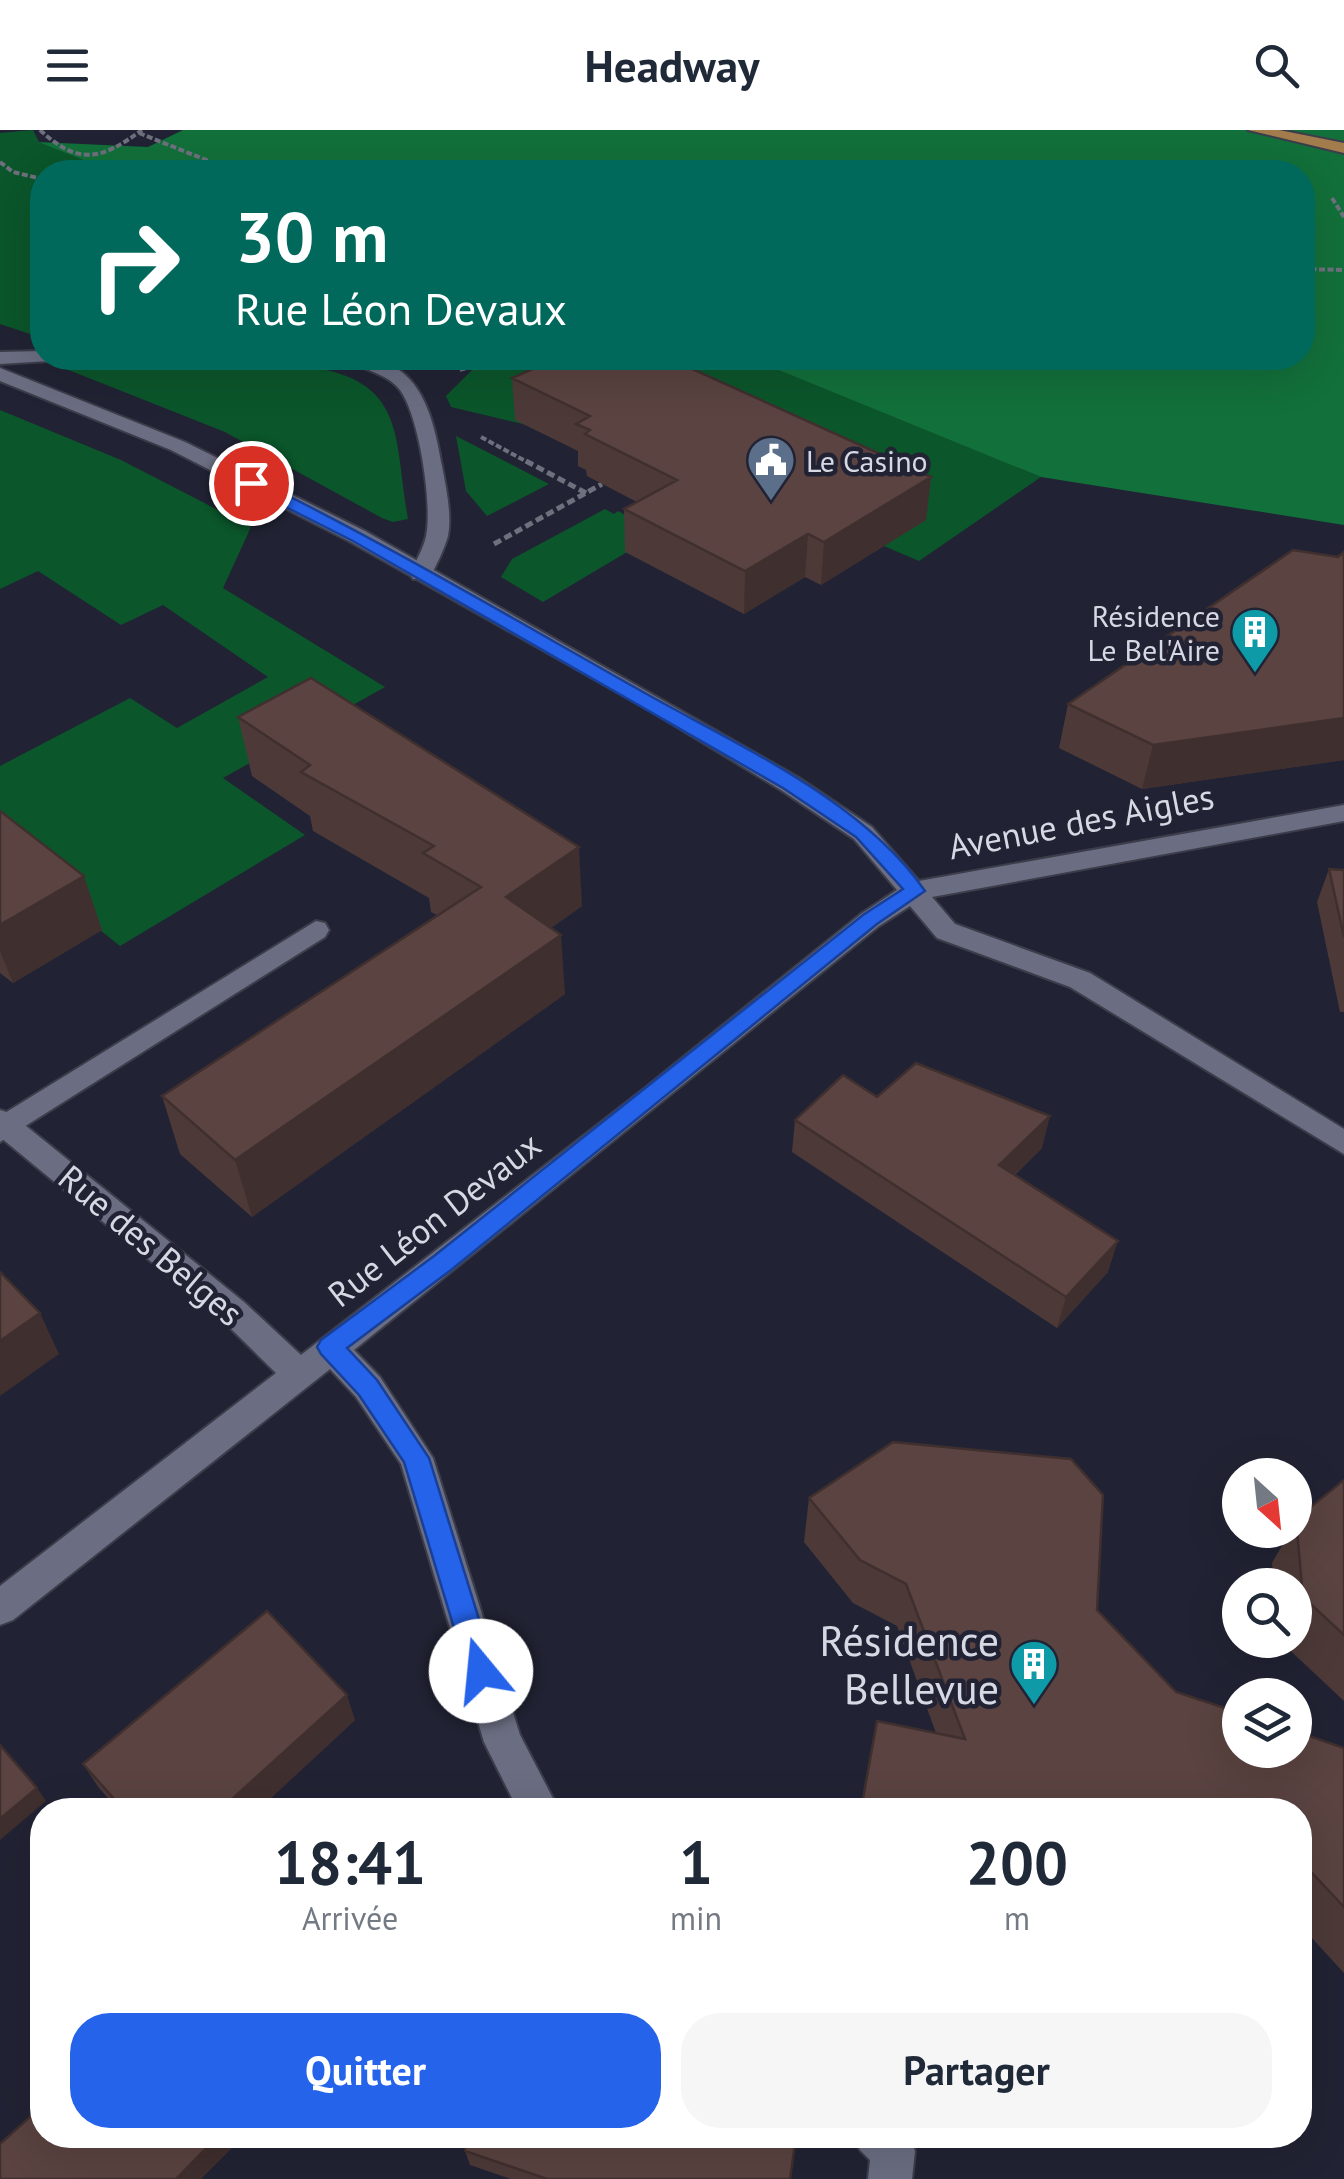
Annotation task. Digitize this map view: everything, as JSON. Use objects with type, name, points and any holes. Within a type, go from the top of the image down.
[{"type":"main road","points":[[1256,130],[1344,148]]},
{"type":"street","points":[[0,358],[30,357]]},
{"type":"street","points":[[384,370],[406,385],[416,398],[427,434],[438,531],[421,574]]},
{"type":"street","points":[[0,374],[178,446],[357,536],[659,706],[820,802],[863,833],[915,891]]},
{"type":"street","name":"Avenue des Aigles","points":[[1344,813],[915,891],[946,931],[1080,980],[1344,1143]]},
{"type":"street","name":"Rue Léon Devaux","points":[[0,1608],[458,1251],[870,920],[915,891]]},
{"type":"street","points":[[2,1126],[316,930]]},
{"type":"street","name":"Rue des Belges","points":[[2,1126],[233,1311],[298,1373]]},
{"type":"street","points":[[330,1347],[368,1387],[416,1458],[503,1742],[533,1798]]},
{"type":"street","points":[[889,2148],[893,2152],[890,2179]]},
{"type":"path","points":[[40,130],[60,152],[94,158],[141,132],[181,154],[201,160]]},
{"type":"path","points":[[0,162],[14,172],[30,176]]},
{"type":"path","points":[[1315,269],[1344,270]]},
{"type":"path","points":[[476,434],[586,492]]},
{"type":"path","points":[[515,532],[602,484]]},
{"type":"green space","points":[[33,130],[39,142],[84,160],[30,160],[30,334],[0,324],[0,133]]},
{"type":"green space","points":[[183,130],[1344,130],[1344,525],[1041,477],[778,370],[1315,370],[1315,160],[84,160],[38,142],[148,147]]},
{"type":"green space","points":[[69,370],[323,370],[341,374],[364,385],[380,400],[390,418],[408,519],[393,522],[382,518],[225,432]]},
{"type":"green space","points":[[472,370],[779,370],[1041,477],[919,561],[884,546],[925,519],[451,407],[446,396]]},
{"type":"green space","points":[[0,410],[121,460],[251,527],[223,588],[385,687],[223,778],[305,835],[120,946],[0,850],[0,766],[130,698],[177,728],[268,677],[163,605],[121,625],[38,571],[0,589]]},
{"type":"green space","points":[[456,436],[549,484],[487,516],[466,491]]},
{"type":"green space","points":[[605,509],[614,514],[618,511],[659,533],[543,602],[501,577],[512,559]]},
{"type":"building","name":"Le Casino","points":[[530,370],[695,370],[931,477],[824,542],[808,534],[745,571],[624,509],[677,480],[585,434],[590,430],[576,424],[590,416],[512,378]]},
{"type":"building","name":"Résidence Le Bel'Aire","points":[[1293,550],[1338,557],[1344,552],[1344,718],[1153,745],[1068,704]]},
{"type":"building","points":[[311,678],[579,847],[506,897],[561,935],[235,1160],[162,1096],[481,887],[423,853],[434,846],[301,772],[310,765],[238,717]]},
{"type":"building","points":[[0,811],[84,876],[0,925]]},
{"type":"building","points":[[1329,869],[1344,870],[1344,937]]},
{"type":"building","points":[[916,1063],[1050,1116],[999,1165],[1118,1241],[1066,1297],[795,1120],[843,1075],[877,1097]]},
{"type":"building","points":[[0,1272],[40,1313],[0,1341]]},
{"type":"building","name":"Résidence Bellevue","points":[[893,1442],[1071,1459],[1103,1495],[1097,1610],[1176,1692],[1222,1707],[1222,1768],[1312,1768],[1312,1737],[1344,1748],[1344,1907],[1312,1873],[1312,1798],[863,1798],[877,1721],[965,1739],[906,1584],[860,1560],[809,1498]]},
{"type":"building","points":[[1344,1480],[1344,1635],[1312,1605],[1312,1568],[1300,1568],[1299,1548],[1312,1548],[1312,1506]]},
{"type":"building","points":[[267,1611],[347,1695],[233,1798],[113,1798],[83,1764]]},
{"type":"building","points":[[0,1745],[37,1788],[0,1819]]},
{"type":"building","points":[[30,2117],[30,2148],[206,2148],[176,2179],[0,2179],[0,2144]]},
{"type":"building","points":[[794,2148],[790,2179],[547,2179],[465,2151]]},
{"type":"place","name":"Le Casino","points":[[771,502]]},
{"type":"place","name":"Résidence Le Bel'Aire","points":[[1255,674]]},
{"type":"place","name":"Résidence Bellevue","points":[[1034,1706]]},
{"type":"route","points":[[251,483],[357,536],[659,706],[820,802],[863,833],[915,891],[870,920],[442,1263],[330,1347],[368,1387],[416,1458],[481,1671]]}]
